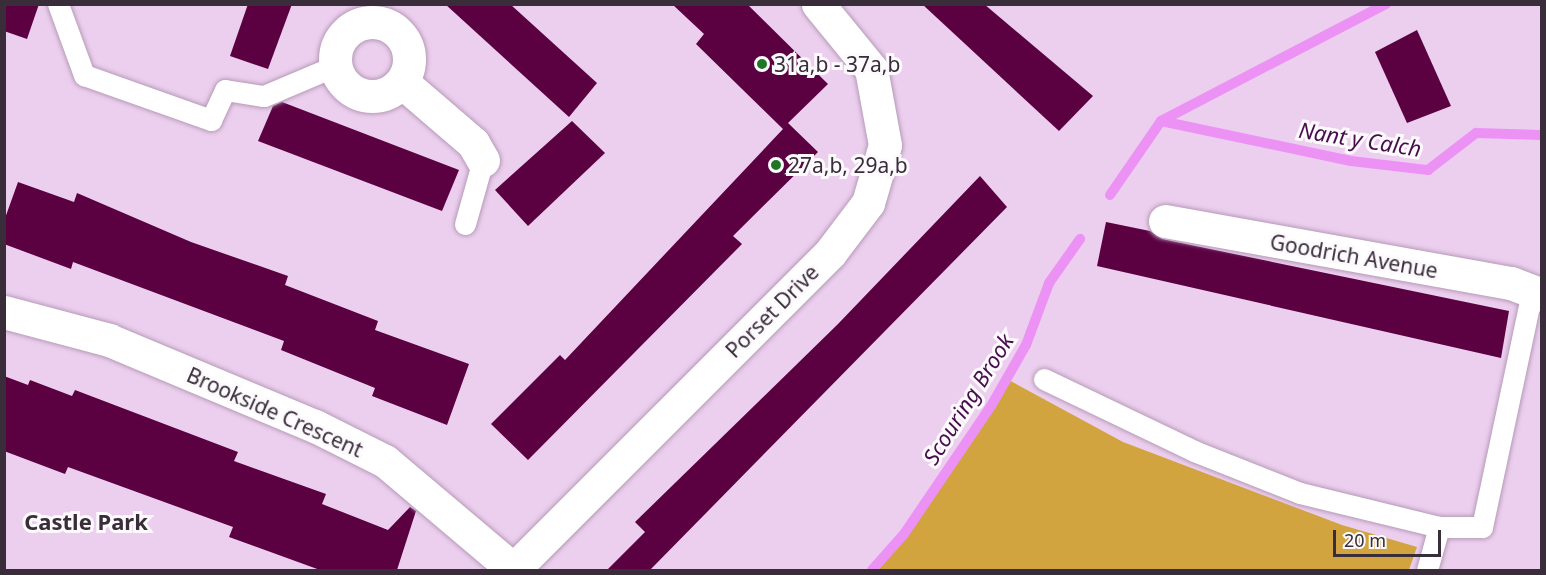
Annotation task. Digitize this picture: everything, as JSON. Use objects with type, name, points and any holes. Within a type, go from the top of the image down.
[{"type":"street","name":"Porset Drive","points":[[514,570],[830,253],[868,203],[885,145],[871,69],[818,4]]},
{"type":"street","points":[[369,13],[392,27],[407,45],[408,70],[402,82],[383,95],[358,94],[347,87],[335,66],[334,53],[346,31],[369,13]]},
{"type":"street","points":[[402,82],[473,143],[483,160]]},
{"type":"street","name":"Goodrich Avenue","points":[[1166,221],[1511,283],[1537,293]]},
{"type":"street","name":"Brookside Crescent","points":[[4,312],[109,340],[315,426],[375,456],[514,570]]},
{"type":"lane","points":[[58,4],[84,75],[211,120],[225,90],[264,96],[335,66]]},
{"type":"lane","points":[[465,224],[483,160]]},
{"type":"lane","points":[[1044,379],[1194,451],[1300,493],[1439,528],[1482,527],[1537,293]]},
{"type":"lane","points":[[1427,570],[1439,528]]},
{"type":"shaded area","points":[[1007,379],[1123,442],[1342,525],[1417,547],[1409,570],[872,570],[904,534]]},
{"type":"building","points":[[4,4],[39,4],[27,39],[4,31]]},
{"type":"building","points":[[248,4],[292,4],[268,69],[230,56]]},
{"type":"building","points":[[445,4],[510,4],[597,83],[569,117]]},
{"type":"building","points":[[672,4],[747,4],[828,84],[788,123],[818,152],[733,236],[742,244],[528,460],[491,424],[560,355],[565,360],[783,129],[696,44],[704,34]]},
{"type":"building","points":[[922,4],[984,4],[1093,96],[1059,131]]},
{"type":"building","points":[[1417,30],[1451,106],[1407,123],[1375,52]]},
{"type":"building","points":[[282,102],[459,170],[442,211],[258,141],[273,106]]},
{"type":"building","points":[[572,121],[605,153],[528,226],[495,190]]},
{"type":"building","points":[[980,176],[1007,207],[650,570],[607,570],[645,532],[635,522],[838,324]]},
{"type":"building","points":[[18,182],[74,202],[77,193],[191,242],[288,276],[285,285],[378,321],[375,330],[469,364],[447,425],[372,396],[375,388],[281,350],[284,341],[73,262],[71,269],[4,244],[4,221]]},
{"type":"building","points":[[1106,222],[1150,231],[1162,239],[1509,311],[1501,358],[1097,266]]},
{"type":"building","points":[[4,376],[28,385],[30,380],[72,396],[75,390],[238,452],[234,461],[326,494],[322,504],[388,530],[410,507],[416,511],[397,570],[320,570],[229,537],[233,527],[68,467],[65,474],[4,451]]},
{"type":"waterway","name":"Scouring Brook","points":[[1110,195],[1161,121],[1386,4]]},
{"type":"waterway","name":"Nant y Calch","points":[[1161,121],[1351,161],[1428,170],[1476,133],[1542,135]]},
{"type":"waterway","name":"Scouring Brook","points":[[872,570],[904,534],[991,406],[1026,345],[1049,283],[1080,239]]},
{"type":"place","name":"31a,b - 37a,b","points":[[762,64]]},
{"type":"place","name":"27a,b, 29a,b","points":[[776,165]]},
{"type":"district","name":"Castle Park","points":[[86,522]]}]
